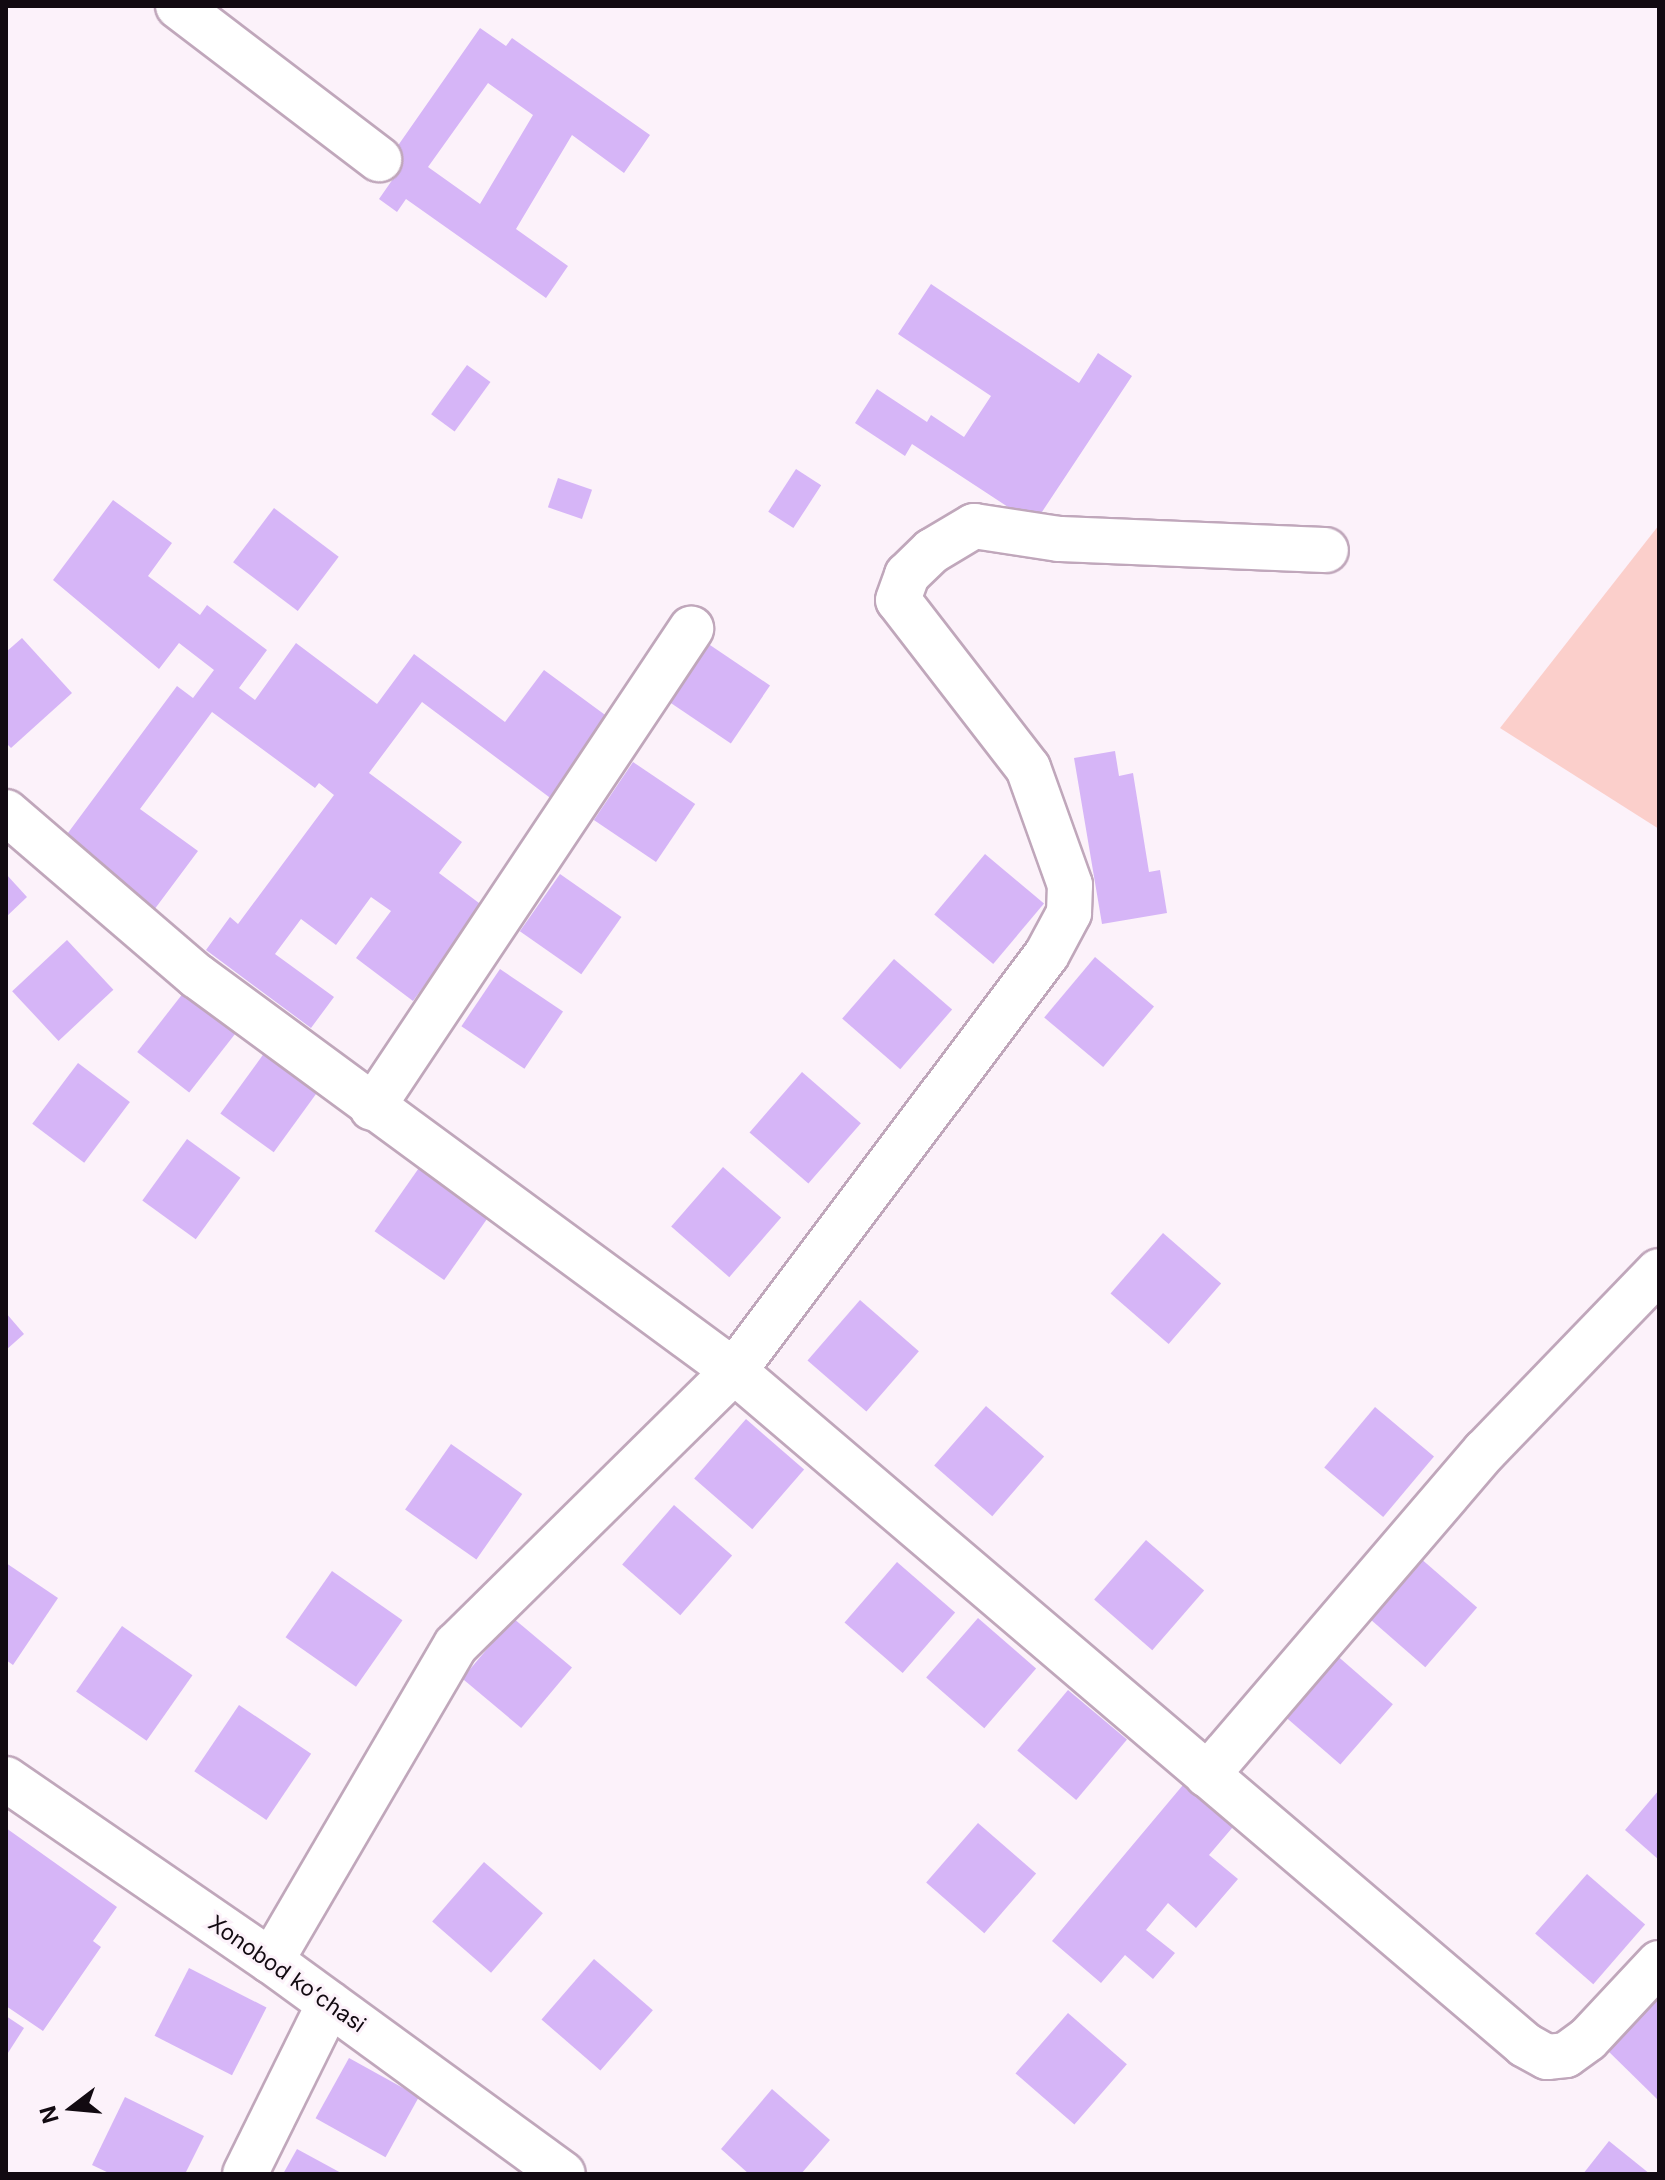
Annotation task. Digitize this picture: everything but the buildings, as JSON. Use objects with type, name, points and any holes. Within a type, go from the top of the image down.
[{"type":"street","points":[[178,6],[379,159]]},
{"type":"street","points":[[271,1961],[456,1645],[734,1371],[1047,954],[1069,913],[1070,885],[1028,768],[898,600],[907,575],[932,551],[974,526],[1059,539],[1326,550]]},
{"type":"street","points":[[372,1108],[691,629]]},
{"type":"street","points":[[6,812],[197,976],[372,1108],[734,1371],[1525,2045],[1547,2057],[1566,2055],[1588,2039],[1659,1963]]},
{"type":"street","points":[[1207,1775],[1485,1451],[1659,1271]]},
{"type":"street","name":"Xonobod koʻchasi","points":[[6,1779],[271,1961],[563,2174]]},
{"type":"street","points":[[245,2174],[329,2004]]},
{"type":"shaded area","points":[[1659,525],[1659,829],[1500,728]]}]
